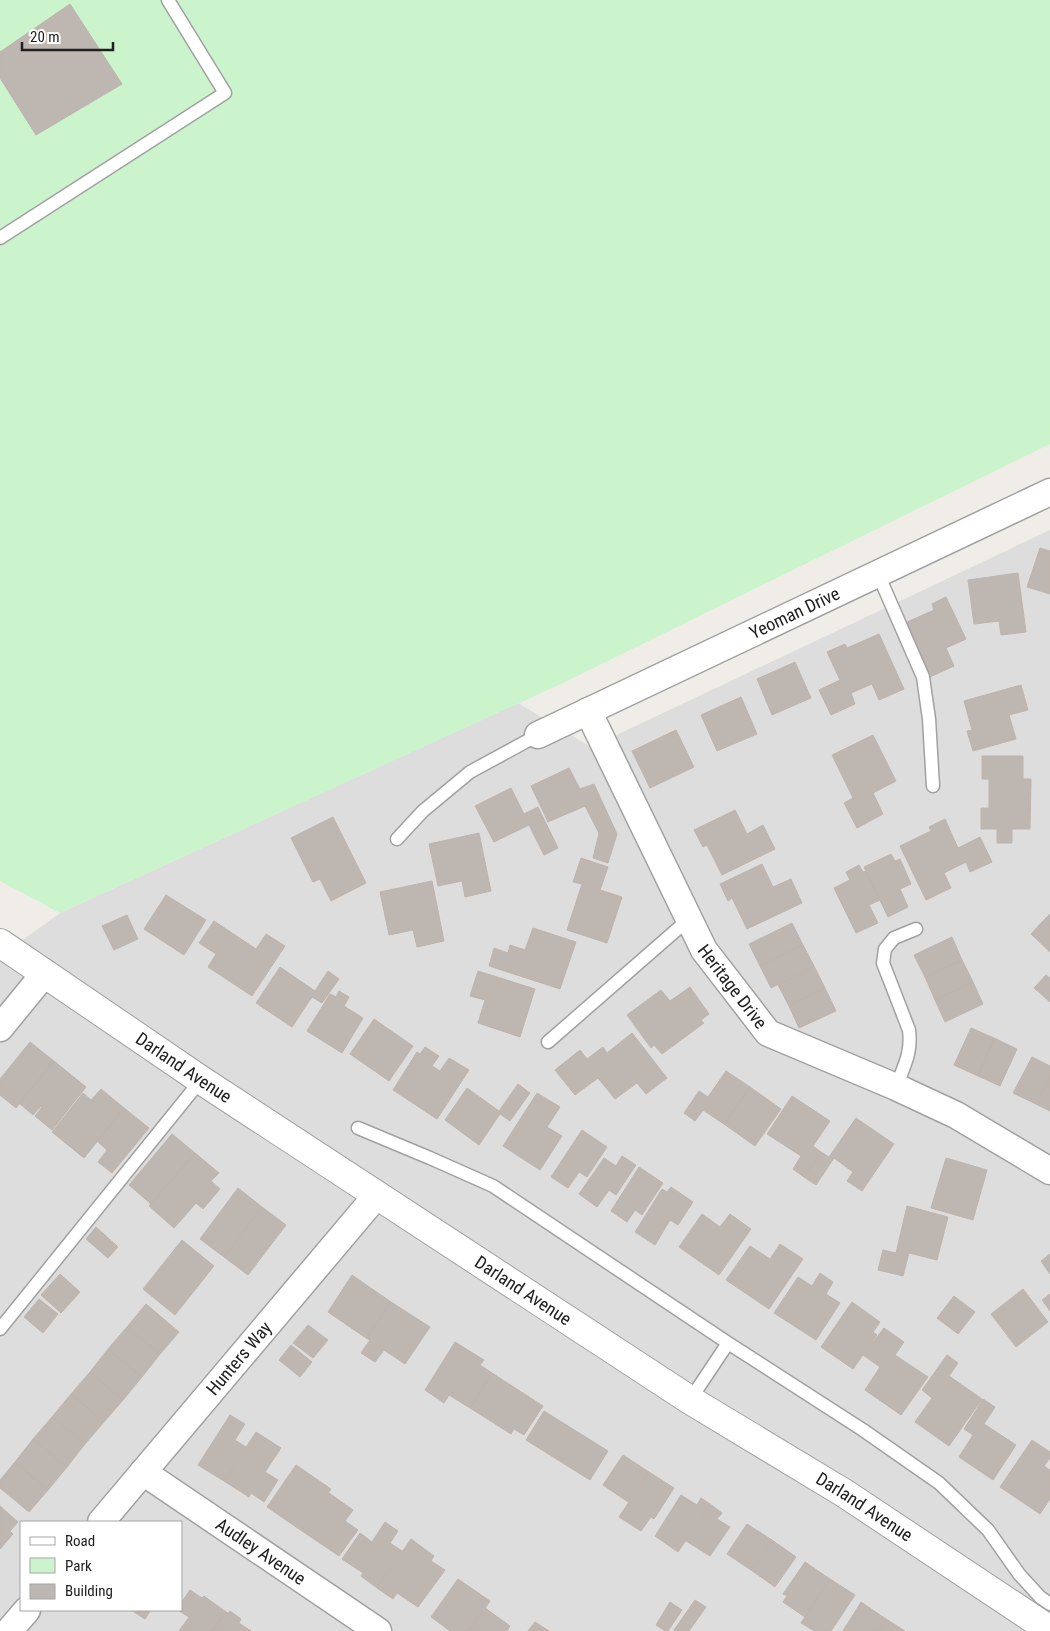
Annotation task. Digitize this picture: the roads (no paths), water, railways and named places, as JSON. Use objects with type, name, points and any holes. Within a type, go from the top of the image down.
[{"type":"street","name":"Yeoman Drive","points":[[538,734],[1050,492]]},
{"type":"street","name":"Heritage Drive","points":[[588,711],[704,950],[768,1033],[896,1087],[956,1115],[1050,1171]]},
{"type":"street","name":"Darland Avenue","points":[[0,943],[201,1080],[690,1400],[844,1493],[1050,1630]]},
{"type":"street","points":[[0,1028],[45,973]]},
{"type":"street","name":"Hunters Way","points":[[102,1521],[377,1195]]},
{"type":"street","name":"Audley Avenue","points":[[143,1472],[378,1631]]},
{"type":"street","points":[[9,1631],[26,1611]]},
{"type":"lane","points":[[0,238],[226,94],[168,0]]},
{"type":"lane","points":[[878,574],[923,677],[929,718],[933,786]]},
{"type":"lane","points":[[397,839],[423,812],[470,772],[538,734]]},
{"type":"lane","points":[[548,1042],[689,918]]},
{"type":"lane","points":[[896,1087],[910,1052],[910,1030],[883,963],[885,949],[894,938],[916,929]]},
{"type":"lane","points":[[0,1329],[201,1080]]},
{"type":"lane","points":[[358,1128],[493,1186],[863,1430],[939,1483],[988,1530],[1019,1574],[1040,1598],[1050,1604]]},
{"type":"lane","points":[[690,1400],[728,1342]]}]
